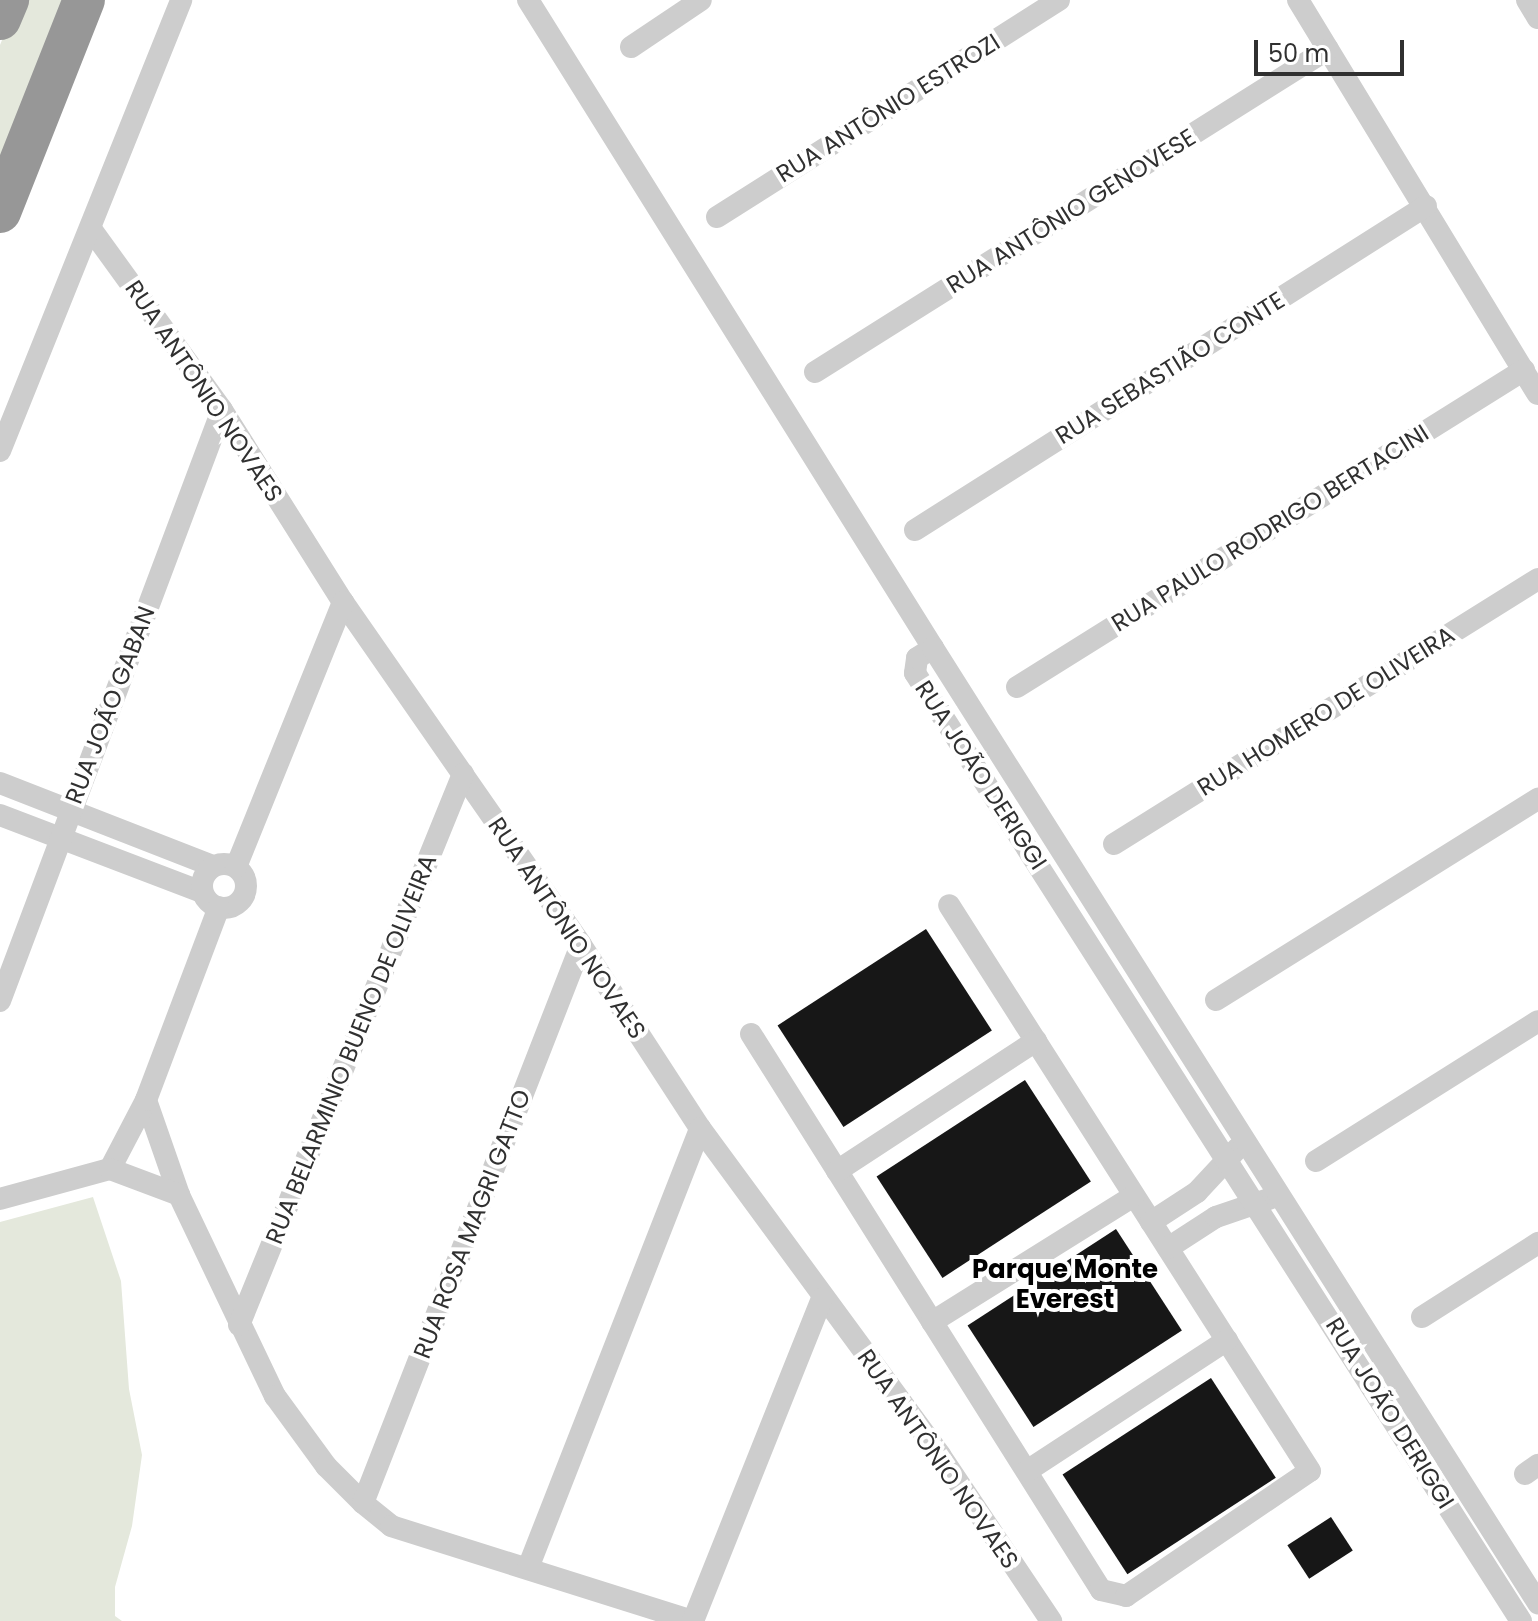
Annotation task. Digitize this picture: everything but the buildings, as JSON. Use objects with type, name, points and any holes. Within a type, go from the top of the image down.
[{"type":"highway","points":[[0,19],[8,0]]},
{"type":"highway","points":[[0,212],[84,0]]},
{"type":"street","points":[[0,451],[181,0]]},
{"type":"street","name":"RUA JOÃO DERIGGI","points":[[528,0],[933,648],[1236,1150],[1538,1603]]},
{"type":"street","points":[[631,47],[701,0]]},
{"type":"street","name":"RUA ANTÔNIO ESTROZI","points":[[717,217],[1059,0]]},
{"type":"street","points":[[1298,0],[1538,394]]},
{"type":"street","points":[[1527,0],[1538,18]]},
{"type":"street","name":"RUA ANTÔNIO GENOVESE","points":[[815,372],[1328,49]]},
{"type":"street","name":"RUA SEBASTIÃO CONTE","points":[[915,530],[1426,206]]},
{"type":"street","name":"RUA ANTÔNIO NOVAES","points":[[91,229],[222,410],[343,602],[581,945],[700,1128],[822,1299],[940,1455],[1051,1621]]},
{"type":"street","name":"RUA PAULO RODRIGO BERTACINI","points":[[1017,687],[1524,370]]},
{"type":"street","name":"RUA JOÃO GABAN","points":[[0,1001],[222,410]]},
{"type":"street","name":"RUA HOMERO DE OLIVEIRA","points":[[1114,844],[1538,579]]},
{"type":"street","points":[[110,1169],[146,1100],[211,900],[203,877],[225,866],[343,602]]},
{"type":"street","name":"RUA BELARMINIO BUENO DE OLIVEIRA","points":[[239,1325],[463,774]]},
{"type":"street","points":[[0,783],[225,866],[245,879],[244,894],[234,905],[211,900],[0,815]]},
{"type":"street","points":[[1216,1000],[1538,799]]},
{"type":"street","points":[[751,1034],[1101,1590],[1126,1596],[1310,1471],[949,905]]},
{"type":"street","name":"RUA ROSA MAGRI GATTO","points":[[363,1503],[581,945]]},
{"type":"street","points":[[1316,1161],[1538,1021]]},
{"type":"street","points":[[837,1171],[1036,1041]]},
{"type":"street","points":[[146,1100],[179,1195],[275,1396],[326,1466],[363,1503],[391,1526],[693,1621],[822,1299]]},
{"type":"street","points":[[528,1568],[700,1128]]},
{"type":"street","points":[[1151,1222],[1197,1192],[1236,1150]]},
{"type":"street","points":[[0,1199],[110,1169],[179,1195]]},
{"type":"street","points":[[932,1322],[1134,1196]]},
{"type":"street","points":[[1168,1248],[1216,1217],[1268,1199]]},
{"type":"street","name":"RUA JOÃO DERIGGI","points":[[1268,1199],[1521,1621]]},
{"type":"street","points":[[1422,1317],[1538,1243]]},
{"type":"street","points":[[1027,1471],[1227,1340]]},
{"type":"shaded area","points":[[18,0],[65,0],[0,165],[0,45]]},
{"type":"shaded area","points":[[93,1197],[121,1281],[129,1389],[142,1455],[132,1526],[115,1587],[115,1616],[122,1621],[0,1621],[0,1222]]},
{"type":"district","name":"Parque Monte Everest","points":[[1065,1285]]}]
